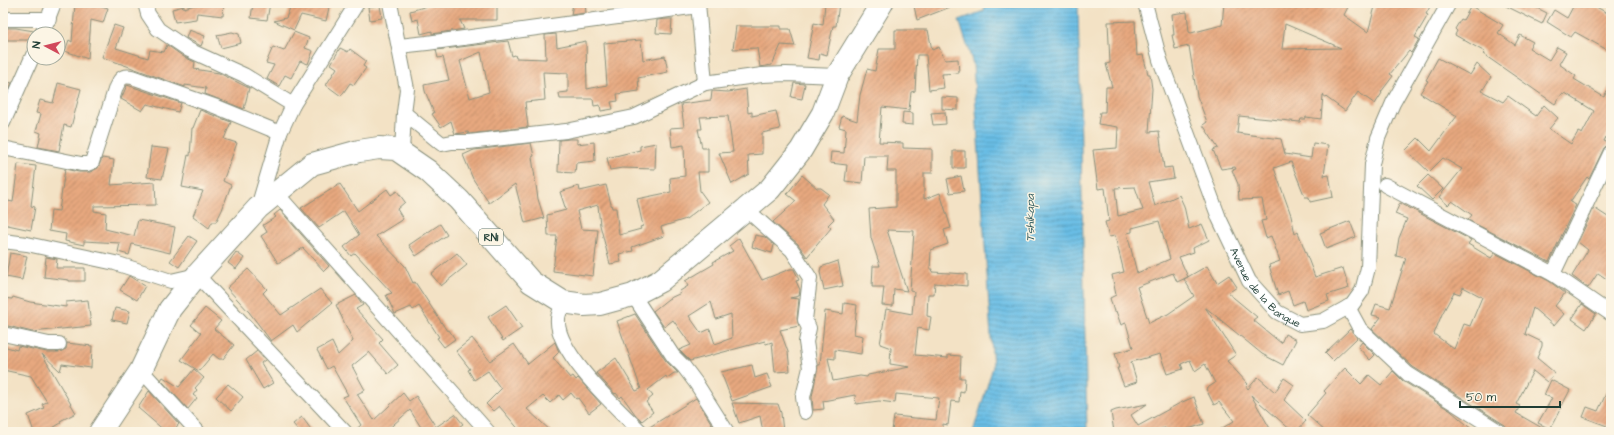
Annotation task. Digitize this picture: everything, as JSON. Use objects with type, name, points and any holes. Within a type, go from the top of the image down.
[{"type":"highway","name":"RN1","points":[[100,432],[141,370],[170,309],[197,275],[258,208],[312,164],[359,151],[396,149],[428,171],[459,200],[530,282],[563,302],[584,305],[600,304],[632,295],[660,281],[770,189],[801,150],[823,113],[837,76],[882,3]]},
{"type":"street","points":[[46,26],[54,3]]},
{"type":"street","points":[[145,3],[148,14],[158,29],[189,50],[244,76],[293,106]]},
{"type":"street","points":[[258,208],[280,133],[293,106],[357,3]]},
{"type":"street","points":[[390,3],[406,77],[407,89],[402,152]]},
{"type":"street","name":"Avenue de la Banque","points":[[1145,3],[1162,68],[1219,218],[1249,281],[1277,312],[1300,324],[1323,321],[1352,305],[1362,291],[1368,268],[1372,164],[1378,138],[1393,103],[1449,3]]},
{"type":"street","points":[[399,46],[698,5],[705,84]]},
{"type":"street","points":[[3,19],[49,19]]},
{"type":"street","points":[[3,123],[28,66]]},
{"type":"street","points":[[404,113],[442,144],[452,142],[469,142],[566,131],[634,117],[705,84],[762,75],[786,74],[837,76]]},
{"type":"street","points":[[3,148],[81,164],[92,162],[116,88],[120,78],[126,76],[217,107],[280,133]]},
{"type":"street","points":[[1553,274],[1611,152]]},
{"type":"street","points":[[1385,185],[1553,274],[1611,314]]},
{"type":"street","points":[[277,194],[488,432]]},
{"type":"street","points":[[746,209],[792,250],[810,278],[805,320],[809,328],[806,342],[810,368],[802,398],[805,412]]},
{"type":"street","points":[[3,241],[28,244],[115,263],[171,281],[197,275],[344,432]]},
{"type":"street","points":[[632,295],[672,356],[684,367],[696,383],[727,432]]},
{"type":"street","points":[[563,302],[558,320],[561,334],[566,346],[593,383],[641,432]]},
{"type":"street","points":[[1348,307],[1360,329],[1408,374],[1500,432]]},
{"type":"street","points":[[3,334],[49,344],[59,344]]},
{"type":"street","points":[[141,370],[198,432]]},
{"type":"water","name":"Tshikapa","points":[[985,3],[1078,3],[1087,432],[973,432],[993,367],[973,64],[959,20],[984,11]]},
{"type":"building","points":[[75,3],[91,3],[108,8],[103,23],[91,20],[88,59],[66,51],[69,40],[72,42]]},
{"type":"building","points":[[202,3],[224,3],[223,16],[197,13],[196,19],[175,22],[172,9],[184,6],[184,8]]},
{"type":"building","points":[[253,3],[270,3],[267,20],[251,18]]},
{"type":"building","points":[[292,3],[330,3],[326,21],[301,15],[294,30],[274,21],[286,18]]},
{"type":"building","points":[[438,3],[481,5],[481,3],[497,3],[497,20],[460,20],[464,29],[432,34],[432,31],[421,34],[418,19],[412,21],[410,11]]},
{"type":"building","points":[[573,3],[585,3],[586,13],[571,15]]},
{"type":"building","points":[[825,3],[839,3],[836,26],[833,26],[827,55],[820,53],[819,60],[807,58],[814,23],[823,25]]},
{"type":"building","points":[[930,3],[958,4],[917,20],[914,6]]},
{"type":"building","points":[[1224,3],[1350,3],[1344,15],[1368,32],[1376,3],[1432,3],[1426,14],[1428,15],[1415,37],[1419,39],[1411,53],[1409,51],[1390,74],[1393,76],[1381,92],[1382,93],[1375,104],[1358,92],[1345,111],[1323,95],[1321,119],[1306,117],[1305,119],[1301,119],[1300,122],[1239,116],[1237,133],[1281,139],[1285,154],[1311,158],[1313,143],[1328,145],[1324,176],[1329,175],[1333,197],[1310,202],[1309,197],[1305,197],[1291,162],[1274,168],[1291,215],[1295,234],[1298,232],[1315,277],[1343,268],[1349,288],[1327,295],[1329,301],[1306,310],[1303,301],[1293,305],[1288,291],[1278,295],[1269,265],[1280,261],[1271,236],[1266,238],[1261,221],[1266,220],[1262,199],[1239,200],[1238,184],[1232,170],[1236,169],[1235,167],[1221,169],[1213,150],[1218,148],[1203,125],[1207,122],[1197,96],[1189,46],[1175,49],[1172,35],[1174,35],[1172,14],[1187,12],[1189,32],[1191,33],[1222,25]],"holes":[[[1285,24],[1341,48],[1282,49]]]},
{"type":"building","points":[[1500,3],[1527,3],[1547,13],[1542,24]]},
{"type":"building","points":[[1575,3],[1589,3],[1611,15],[1611,52],[1575,32],[1571,37],[1547,22],[1554,10],[1567,18]]},
{"type":"building","points":[[380,5],[382,18],[370,20],[368,7]]},
{"type":"building","points":[[1471,6],[1503,25],[1498,33],[1515,45],[1520,35],[1533,42],[1529,48],[1549,60],[1557,47],[1566,52],[1559,64],[1576,76],[1574,79],[1604,97],[1611,83],[1611,127],[1604,141],[1610,144],[1604,148],[1589,179],[1587,177],[1570,202],[1576,205],[1549,262],[1468,220],[1472,215],[1452,201],[1448,205],[1439,197],[1462,169],[1443,158],[1429,172],[1406,150],[1418,138],[1431,151],[1457,116],[1420,93],[1428,81],[1426,80],[1438,58],[1470,75],[1477,64],[1491,77],[1482,91],[1503,102],[1508,96],[1536,116],[1544,105],[1558,118],[1549,129],[1571,144],[1578,132],[1582,134],[1594,111],[1565,93],[1564,95],[1562,94],[1555,104],[1483,54],[1485,52],[1455,35],[1457,31],[1455,29],[1461,19],[1463,20]]},
{"type":"building","points":[[672,19],[671,34],[656,33],[657,20]]},
{"type":"building","points":[[1135,21],[1137,56],[1143,55],[1148,74],[1150,74],[1152,89],[1149,132],[1159,131],[1164,168],[1172,167],[1174,178],[1148,182],[1155,206],[1179,195],[1184,206],[1189,229],[1202,224],[1209,240],[1193,248],[1194,252],[1179,257],[1188,277],[1207,266],[1217,283],[1229,275],[1237,287],[1228,293],[1257,317],[1253,320],[1281,343],[1285,334],[1296,340],[1283,365],[1262,354],[1205,307],[1236,355],[1227,361],[1248,384],[1246,386],[1248,389],[1258,377],[1275,392],[1284,378],[1294,385],[1284,400],[1306,421],[1296,432],[1293,432],[1251,395],[1272,432],[1216,432],[1234,421],[1219,402],[1214,405],[1206,389],[1215,383],[1205,364],[1195,371],[1190,360],[1181,364],[1183,369],[1167,374],[1160,354],[1131,362],[1137,382],[1124,386],[1117,368],[1119,368],[1115,353],[1133,348],[1126,323],[1121,325],[1116,311],[1114,312],[1110,298],[1116,295],[1112,275],[1124,272],[1115,236],[1109,237],[1105,222],[1109,221],[1105,188],[1098,189],[1093,150],[1117,148],[1118,127],[1098,124],[1100,112],[1105,112],[1106,87],[1112,87],[1106,64],[1110,63],[1108,22]],"holes":[[[1135,187],[1143,210],[1118,216],[1115,188]],[[1159,221],[1170,259],[1137,273],[1127,233],[1132,232],[1132,228]],[[1173,273],[1177,282],[1186,278],[1184,279],[1194,296],[1168,314],[1149,323],[1137,287]]]},
{"type":"building","points":[[114,25],[123,28],[116,48],[148,58],[150,50],[164,52],[167,45],[184,57],[195,62],[194,69],[219,73],[249,88],[244,109],[205,94],[206,88],[185,85],[185,87],[102,57]]},
{"type":"building","points":[[736,26],[781,26],[781,29],[790,29],[795,46],[781,45],[772,65],[760,67],[757,48],[733,49]]},
{"type":"building","points":[[3,28],[26,30],[26,40],[3,40]]},
{"type":"building","points":[[189,30],[205,36],[201,46],[186,38]]},
{"type":"building","points":[[895,30],[928,30],[932,50],[939,47],[945,60],[958,59],[959,73],[942,74],[944,88],[929,90],[926,55],[917,55],[915,91],[911,92],[909,110],[882,107],[879,142],[903,143],[903,148],[932,149],[932,173],[924,173],[924,199],[940,193],[951,228],[944,230],[948,244],[931,250],[930,269],[933,269],[932,272],[967,274],[967,286],[935,283],[934,294],[928,294],[927,316],[931,317],[929,330],[918,328],[915,355],[948,358],[948,355],[961,356],[960,378],[965,378],[964,392],[960,391],[959,402],[951,401],[948,425],[943,424],[943,432],[892,431],[894,416],[936,420],[939,398],[896,394],[895,403],[879,401],[856,404],[855,395],[823,401],[824,409],[813,410],[812,397],[818,365],[820,365],[825,311],[843,314],[844,303],[857,305],[854,334],[863,336],[861,354],[835,350],[835,359],[828,358],[833,381],[860,376],[867,377],[868,375],[910,367],[890,364],[891,348],[880,344],[886,309],[912,314],[914,292],[910,291],[914,231],[887,230],[907,291],[894,289],[893,306],[882,305],[884,287],[872,287],[873,266],[880,266],[871,238],[869,209],[896,207],[896,171],[887,171],[888,156],[864,156],[862,183],[845,181],[847,165],[830,163],[831,152],[844,153],[846,129],[839,127],[842,116],[857,121],[860,95],[867,69],[875,71],[879,49],[895,49]]},
{"type":"building","points":[[232,32],[239,34],[241,43],[221,48],[217,35]]},
{"type":"building","points":[[294,32],[309,38],[305,48],[313,51],[308,64],[300,61],[291,78],[285,75],[279,86],[267,79],[274,65],[266,63],[273,47],[284,51]]},
{"type":"building","points":[[556,34],[557,47],[586,41],[587,89],[607,85],[604,43],[641,40],[643,60],[665,56],[668,72],[638,78],[639,91],[617,94],[618,101],[611,102],[613,109],[601,111],[600,105],[594,106],[593,99],[560,99],[559,93],[568,92],[568,73],[543,72],[545,100],[525,102],[528,127],[469,134],[468,132],[455,134],[451,121],[441,127],[432,114],[434,113],[424,85],[449,80],[443,57],[438,58],[436,50],[508,41],[512,56],[515,55],[516,58],[546,59],[545,35]],"holes":[[[481,52],[489,92],[470,98],[460,61]]]},
{"type":"building","points":[[340,48],[348,52],[350,49],[366,61],[363,66],[366,68],[354,85],[350,83],[341,96],[326,85],[337,68],[331,64]]},
{"type":"building","points":[[3,81],[12,83],[5,98],[3,98]]},
{"type":"building","points":[[58,83],[81,89],[71,127],[64,125],[59,151],[38,147],[41,133],[36,131],[41,114],[36,113],[40,100],[53,103]]},
{"type":"building","points":[[794,83],[805,84],[802,99],[791,97]]},
{"type":"building","points":[[127,85],[181,103],[178,112],[147,104],[142,111],[121,99]]},
{"type":"building","points":[[746,89],[748,113],[752,112],[752,116],[776,111],[780,129],[762,133],[762,154],[748,155],[749,174],[732,184],[719,153],[733,152],[728,116],[700,117],[702,129],[698,129],[702,148],[708,148],[708,172],[698,172],[700,191],[708,202],[686,219],[661,227],[664,236],[632,247],[633,251],[619,254],[621,262],[610,264],[600,225],[598,205],[577,211],[581,229],[598,230],[593,276],[553,271],[557,236],[548,236],[547,215],[566,210],[560,192],[579,186],[580,191],[606,185],[612,208],[616,208],[619,235],[641,229],[640,227],[643,226],[637,199],[671,192],[670,178],[685,176],[684,145],[672,147],[670,128],[684,127],[681,104],[711,100],[712,91],[728,92]]},
{"type":"building","points":[[942,97],[958,98],[958,110],[942,109]]},
{"type":"building","points":[[200,110],[231,122],[224,139],[237,143],[223,181],[231,185],[216,222],[212,222],[209,228],[193,216],[203,191],[182,187],[188,155],[190,156],[192,128]]},
{"type":"building","points":[[903,112],[913,113],[913,125],[902,124]]},
{"type":"building","points":[[945,112],[946,124],[933,125],[931,113]]},
{"type":"building","points":[[577,139],[577,144],[594,142],[595,161],[576,163],[575,173],[558,172],[559,140]]},
{"type":"building","points":[[531,143],[534,156],[532,157],[538,199],[544,218],[525,223],[515,184],[489,203],[473,179],[463,155],[474,150]]},
{"type":"building","points":[[656,143],[655,169],[622,168],[610,170],[607,158],[640,150],[640,146]]},
{"type":"building","points":[[151,147],[169,149],[162,179],[147,177]]},
{"type":"building","points":[[953,151],[965,151],[965,168],[953,168]]},
{"type":"building","points":[[102,158],[114,160],[111,185],[155,182],[156,205],[94,206],[94,211],[106,213],[105,229],[134,236],[138,220],[175,227],[170,253],[132,244],[129,255],[118,252],[120,243],[84,241],[84,245],[65,241],[66,234],[49,231],[51,210],[59,211],[65,169],[79,172],[90,172],[98,168]]},
{"type":"building","points":[[18,164],[36,166],[31,206],[35,207],[31,230],[3,224],[3,200],[13,202]]},
{"type":"building","points":[[802,175],[817,188],[821,188],[829,194],[822,204],[834,219],[828,225],[831,228],[807,257],[798,244],[773,222],[796,201],[787,194]]},
{"type":"building","points":[[1428,175],[1443,189],[1432,200],[1417,186]]},
{"type":"building","points":[[961,176],[964,191],[950,193],[947,179]]},
{"type":"building","points":[[340,184],[358,211],[387,189],[391,195],[397,191],[405,202],[397,209],[403,219],[376,236],[405,266],[413,283],[415,282],[447,331],[449,330],[455,339],[444,347],[437,338],[439,337],[419,306],[413,310],[411,307],[395,314],[386,295],[392,293],[355,253],[351,256],[344,247],[359,235],[344,211],[319,228],[301,208]]},
{"type":"building","points":[[1400,203],[1471,240],[1468,244],[1491,258],[1495,253],[1549,281],[1565,293],[1555,306],[1564,314],[1554,326],[1533,308],[1525,334],[1542,342],[1537,358],[1555,373],[1547,382],[1533,371],[1516,404],[1520,406],[1516,413],[1549,432],[1508,431],[1505,425],[1413,367],[1372,329],[1381,317],[1372,315],[1376,304],[1390,308],[1406,258],[1396,256],[1399,238],[1407,219],[1395,214]],"holes":[[[1463,287],[1482,297],[1470,326],[1464,324],[1454,349],[1434,334],[1442,314],[1454,292],[1460,294]]]},
{"type":"building","points":[[1594,208],[1611,219],[1611,282],[1598,273],[1588,288],[1572,276],[1588,250],[1578,242]]},
{"type":"building","points":[[280,210],[329,266],[324,271],[303,248],[278,263],[261,236],[267,232],[263,225],[276,217],[274,215]]},
{"type":"building","points":[[1350,221],[1356,237],[1326,249],[1320,233]]},
{"type":"building","points":[[440,224],[447,235],[416,256],[409,245]]},
{"type":"building","points":[[755,235],[765,237],[774,245],[772,253],[752,247]]},
{"type":"building","points":[[189,236],[197,241],[179,267],[170,261]]},
{"type":"building","points":[[739,238],[762,280],[790,269],[794,269],[799,280],[796,281],[800,290],[799,296],[790,298],[799,299],[797,319],[799,326],[780,330],[788,352],[790,371],[775,372],[772,342],[766,344],[765,341],[690,361],[679,350],[691,345],[673,320],[664,327],[653,311],[668,299],[681,293],[680,291],[688,286],[685,281],[714,264],[713,262],[733,251],[729,246]],"holes":[[[711,302],[716,319],[731,314],[732,338],[715,344],[710,329],[701,333],[689,316]]]},
{"type":"building","points":[[236,252],[244,258],[236,269],[228,263]]},
{"type":"building","points":[[10,253],[27,256],[22,280],[6,277]]},
{"type":"building","points":[[457,253],[467,265],[441,286],[431,274]]},
{"type":"building","points":[[46,257],[57,259],[56,268],[85,268],[85,281],[69,281],[44,277]]},
{"type":"building","points":[[838,261],[843,286],[824,290],[820,272],[821,267]]},
{"type":"building","points":[[248,269],[267,289],[263,293],[281,315],[320,289],[332,303],[297,332],[293,325],[271,341],[249,312],[227,288]]},
{"type":"building","points":[[129,276],[145,286],[137,300],[120,290]]},
{"type":"building","points":[[356,295],[363,305],[356,309],[383,339],[379,343],[398,365],[388,374],[369,352],[352,366],[365,390],[357,394],[374,420],[403,393],[409,401],[416,396],[436,427],[455,414],[463,424],[452,432],[424,432],[410,410],[385,432],[353,432],[361,425],[343,397],[348,395],[332,366],[327,369],[317,350],[332,342],[338,355],[353,341],[336,305]]},
{"type":"building","points":[[13,297],[30,302],[66,307],[66,302],[88,300],[91,326],[32,332],[4,325],[6,318],[3,318],[3,298],[12,299]]},
{"type":"building","points":[[1582,304],[1596,314],[1586,329],[1572,319]]},
{"type":"building","points":[[506,305],[522,328],[503,341],[488,317]]},
{"type":"building","points":[[115,308],[130,311],[127,323],[112,320]]},
{"type":"building","points":[[205,308],[221,321],[214,329],[234,345],[223,359],[219,359],[213,354],[199,371],[181,360],[201,333],[191,325]]},
{"type":"building","points":[[635,314],[666,361],[678,373],[674,373],[667,378],[666,376],[648,390],[653,396],[646,402],[653,412],[642,421],[622,396],[620,398],[616,393],[615,394],[596,373],[616,358],[636,391],[641,389],[617,321]]},
{"type":"building","points":[[1350,329],[1357,338],[1333,361],[1325,353]]},
{"type":"building","points":[[472,338],[490,361],[514,344],[528,364],[555,342],[559,352],[553,358],[570,378],[573,376],[576,380],[578,378],[601,404],[589,413],[578,398],[576,399],[571,393],[563,400],[559,395],[550,403],[543,396],[527,409],[552,432],[521,432],[499,406],[493,411],[486,404],[501,389],[488,371],[474,380],[468,370],[470,369],[456,351]]},
{"type":"building","points":[[1362,342],[1375,355],[1370,360],[1358,347]]},
{"type":"building","points":[[67,343],[92,346],[91,368],[62,364],[60,371],[42,354],[76,413],[60,421],[61,423],[46,432],[34,432],[28,415],[44,408],[42,404],[47,402],[31,376],[3,370],[3,346],[17,350],[18,346],[47,352],[59,352],[66,349]]},
{"type":"building","points":[[257,351],[265,360],[261,363],[273,383],[263,389],[246,360]]},
{"type":"building","points":[[752,365],[755,378],[767,374],[772,387],[732,401],[721,372]]},
{"type":"building","points":[[1345,368],[1361,384],[1369,375],[1381,385],[1393,371],[1403,381],[1451,411],[1475,432],[1326,432],[1307,415],[1326,393],[1324,391]]},
{"type":"building","points":[[194,369],[204,378],[195,388],[197,390],[193,395],[197,398],[188,409],[161,380],[163,377],[179,387]]},
{"type":"building","points":[[1551,380],[1570,390],[1550,429],[1538,423],[1552,398],[1544,395]]},
{"type":"building","points":[[1611,383],[1611,418],[1607,426],[1583,417],[1587,407],[1598,411]]},
{"type":"building","points":[[228,384],[243,397],[231,411],[216,397]]},
{"type":"building","points":[[149,391],[179,424],[172,432],[166,432],[138,408]]},
{"type":"building","points":[[1194,397],[1204,424],[1179,432],[1167,432],[1165,428],[1151,432],[1114,432],[1111,412],[1147,404],[1131,415],[1138,426]]},
{"type":"building","points":[[696,398],[716,431],[649,432],[648,428]]},
{"type":"building","points":[[732,403],[778,404],[781,413],[783,432],[763,432],[760,416],[739,423]]},
{"type":"building","points":[[302,417],[313,432],[300,432],[293,424]]}]
